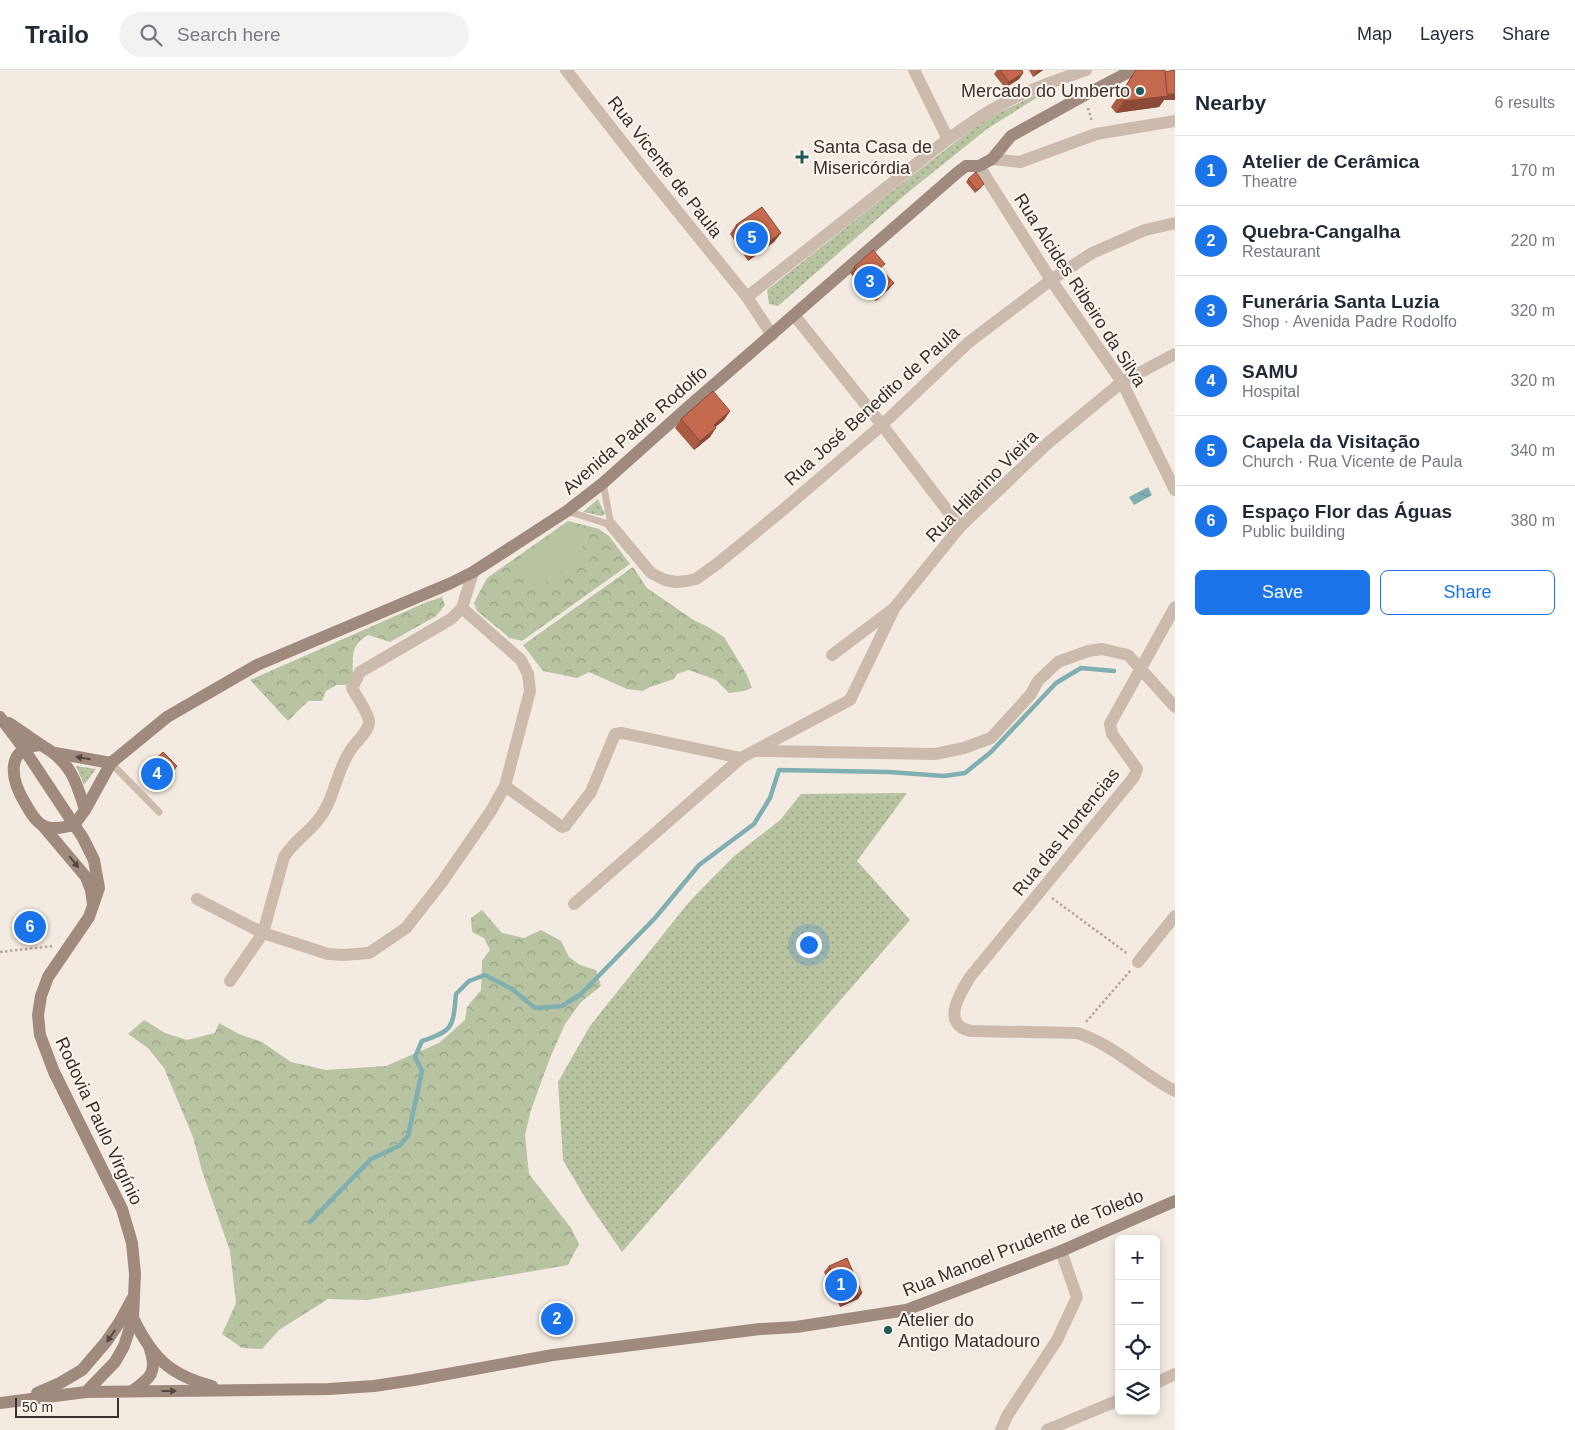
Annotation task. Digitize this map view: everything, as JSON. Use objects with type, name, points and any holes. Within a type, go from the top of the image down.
[{"type":"street","name":"Rua Vicente de Paula","points":[[566,70],[644,171],[747,297],[772,335]]},
{"type":"street","points":[[914,70],[948,139]]},
{"type":"street","points":[[747,297],[977,118],[1007,101],[1086,70]]},
{"type":"street","name":"Avenida Padre Rodolfo","points":[[74,825],[85,810],[111,763],[167,717],[257,665],[451,584],[473,572],[567,511],[603,483],[686,408],[958,172],[966,166],[978,166],[992,159],[1011,136],[1123,72],[1143,70]]},
{"type":"street","points":[[992,159],[1020,162],[1096,134],[1175,121]]},
{"type":"street","name":"Rua Alcides Ribeiro da Silva","points":[[978,166],[1051,280],[1122,382],[1175,490]]},
{"type":"street","name":"Rua José Benedito de Paula","points":[[611,525],[651,574],[676,582],[696,578],[746,539],[882,425],[969,342],[1051,280],[1092,253],[1144,230],[1175,223]]},
{"type":"street","points":[[794,315],[960,527]]},
{"type":"street","name":"Rua Hilarino Vieira","points":[[574,904],[741,758],[850,700],[895,607],[960,527],[1048,443],[1122,382],[1175,354]]},
{"type":"street","points":[[230,981],[264,933],[284,857],[289,848],[319,819],[346,757],[368,727],[369,720],[352,688],[360,672],[451,619],[462,608],[473,572]]},
{"type":"street","points":[[832,655],[895,607]]},
{"type":"street","name":"Rua das Hortencias","points":[[1077,1033],[971,1031],[961,1027],[956,1022],[954,1012],[962,990],[970,977],[1134,777],[1136,769],[1112,734],[1110,724],[1175,607]]},
{"type":"street","points":[[197,899],[264,933],[328,954],[369,953],[406,928],[453,866],[491,811],[505,786],[530,690],[526,669],[521,660],[462,608]]},
{"type":"street","points":[[755,751],[936,754],[964,748],[991,738],[1032,694],[1038,681],[1058,662],[1088,651],[1102,649],[1128,655],[1175,708]]},
{"type":"street","points":[[0,718],[55,753],[72,772],[85,810]]},
{"type":"street","name":"Rodovia Paulo Virgínio","points":[[0,718],[24,749],[83,838],[97,872],[99,888],[89,917],[48,977],[41,996],[38,1016],[40,1035],[54,1072],[122,1209],[132,1243],[135,1293],[133,1318],[124,1346],[115,1362],[86,1392]]},
{"type":"street","points":[[505,786],[562,827],[565,826],[591,792],[615,734],[622,733],[741,758]]},
{"type":"street","points":[[41,745],[24,749],[15,760],[13,776],[18,791],[30,813],[86,877],[91,890],[93,905]]},
{"type":"street","points":[[55,753],[111,763]]},
{"type":"street","points":[[43,826],[58,829],[74,825]]},
{"type":"street","points":[[1138,962],[1175,916]]},
{"type":"street","points":[[1077,1033],[1108,1048],[1175,1092]]},
{"type":"street","name":"Rua Manoel Prudente de Toledo","points":[[86,1392],[329,1389],[374,1386],[553,1355],[760,1329],[796,1327],[906,1310],[1061,1251],[1175,1202]]},
{"type":"street","points":[[1001,1430],[1007,1416],[1057,1340],[1077,1297],[1061,1251]]},
{"type":"street","points":[[26,1398],[60,1383],[82,1370],[120,1323],[135,1293]]},
{"type":"street","name":"Rua Manoel Prudente de Toledo","points":[[133,1318],[145,1342],[171,1369],[193,1381],[229,1391]]},
{"type":"street","points":[[132,1391],[146,1381],[153,1372],[154,1362],[148,1346]]},
{"type":"street","points":[[1160,1381],[1175,1374]]},
{"type":"street","points":[[0,1403],[26,1398],[86,1392]]},
{"type":"street","points":[[1047,1430],[1115,1402]]},
{"type":"lane","points":[[567,511],[611,525],[603,483]]},
{"type":"lane","points":[[111,763],[159,812]]},
{"type":"path","points":[[1084,95],[1096,134]]},
{"type":"path","points":[[1041,890],[1138,962],[1077,1033]]},
{"type":"path","points":[[0,952],[70,944]]},
{"type":"green space","points":[[1060,83],[987,129],[906,194],[778,306],[769,304],[767,290],[984,120]]},
{"type":"green space","points":[[598,499],[605,514],[602,516],[583,512]]},
{"type":"green space","points":[[568,521],[599,529],[609,536],[630,564],[522,641],[510,638],[477,611],[474,603],[487,578]]},
{"type":"green space","points":[[568,525],[587,553],[537,588],[518,560]]},
{"type":"green space","points":[[633,567],[647,588],[692,619],[724,637],[747,675],[752,688],[729,693],[716,680],[689,670],[677,674],[674,679],[643,691],[627,689],[589,672],[577,678],[543,671],[523,645]]},
{"type":"green space","points":[[442,597],[445,605],[436,616],[390,642],[368,635],[362,639],[353,654],[353,679],[346,685],[337,685],[326,691],[322,701],[308,701],[288,721],[250,680],[427,602]]},
{"type":"green space","points":[[76,766],[96,769],[84,785]]},
{"type":"green space","points":[[907,793],[857,861],[910,920],[622,1252],[587,1201],[563,1160],[558,1082],[590,1026],[689,902],[733,857],[780,820],[801,794]]},
{"type":"green space","points":[[482,910],[502,933],[524,938],[541,930],[561,941],[569,957],[580,965],[596,970],[601,986],[581,1002],[565,1024],[531,1110],[525,1135],[529,1174],[571,1228],[579,1244],[568,1265],[367,1300],[328,1299],[279,1330],[262,1349],[242,1348],[222,1334],[236,1303],[230,1251],[202,1171],[193,1137],[164,1068],[148,1048],[128,1034],[144,1020],[165,1033],[187,1040],[215,1033],[219,1023],[239,1034],[262,1042],[291,1062],[326,1070],[386,1066],[439,1043],[465,1020],[467,1007],[481,990],[482,961],[490,950],[484,938],[472,932],[471,918]]},
{"type":"water","points":[[1148,487],[1152,495],[1134,505],[1129,497]]},
{"type":"building","points":[[1000,70],[1022,70],[1023,73],[1009,82]]},
{"type":"building","points":[[1136,70],[1165,70],[1168,96],[1124,101],[1120,95]]},
{"type":"building","points":[[1175,70],[1175,94],[1167,94],[1165,72]]},
{"type":"building","points":[[976,172],[984,184],[977,190],[968,179]]},
{"type":"building","points":[[762,207],[781,233],[754,252],[736,225]]},
{"type":"building","points":[[873,250],[885,264],[880,268],[894,283],[880,295],[854,267]]},
{"type":"building","points":[[713,391],[730,411],[714,425],[716,428],[700,441],[681,419]]},
{"type":"building","points":[[163,752],[177,766],[159,783],[145,769]]},
{"type":"building","points":[[847,1258],[862,1293],[844,1301],[829,1266]]},
{"type":"waterway","points":[[310,1222],[371,1159],[399,1146],[408,1136],[422,1071],[415,1057],[422,1041],[440,1034],[450,1026],[454,1013],[456,994],[469,981],[485,975],[512,989],[535,1008],[562,1006],[581,994],[655,918],[699,865],[754,824],[770,798],[779,770],[889,772],[944,776],[965,773],[991,752],[1056,683],[1081,668],[1114,671]]},
{"type":"place","name":"Mercado do Umberto","points":[[1140,91]]},
{"type":"place","name":"Santa Casa de Misericórdia","points":[[802,157]]},
{"type":"place","name":"Capela da Visitação","points":[[752,238]]},
{"type":"place","name":"Funerária Santa Luzia","points":[[870,282]]},
{"type":"place","name":"SAMU","points":[[157,774]]},
{"type":"place","name":"Espaço Flor das Águas","points":[[30,927]]},
{"type":"place","name":"Atelier de Cerâmica","points":[[841,1285]]},
{"type":"place","name":"Quebra-Cangalha","points":[[557,1319]]},
{"type":"place","name":"Atelier do Antigo Matadouro","points":[[888,1330]]}]
